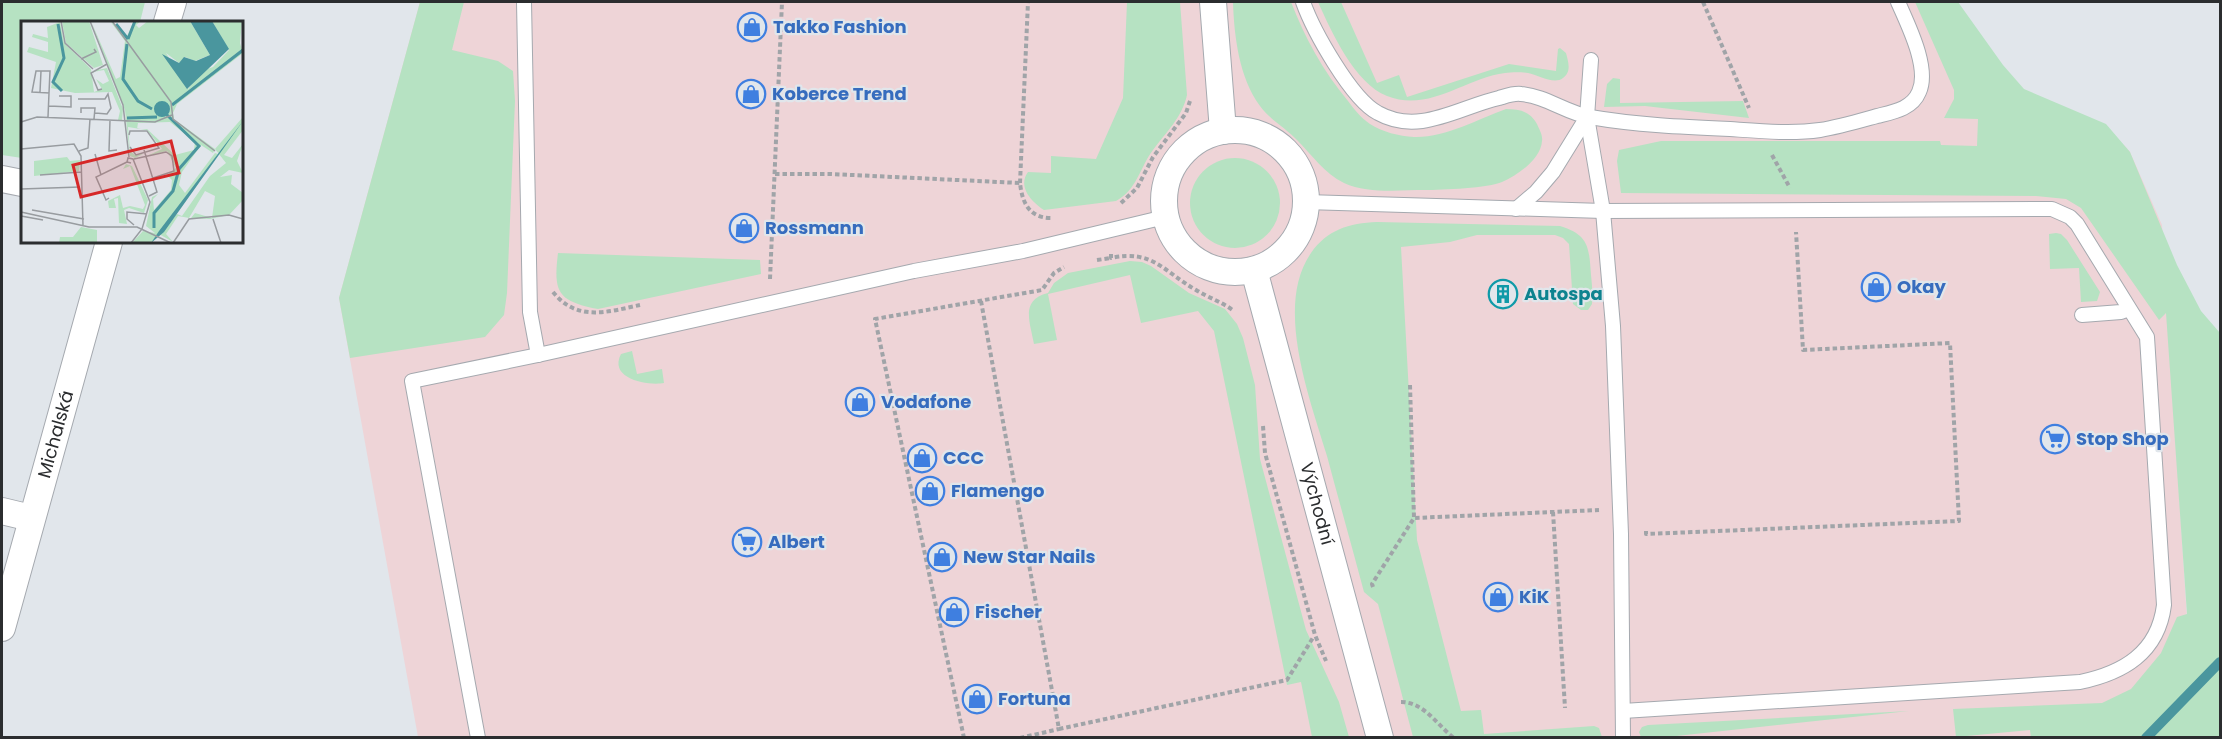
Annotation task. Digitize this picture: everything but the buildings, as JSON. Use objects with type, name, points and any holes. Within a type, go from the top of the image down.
[{"type":"street","points":[[167,21],[173,2]]},
{"type":"street","points":[[1213,2],[1222,131]]},
{"type":"street","points":[[1243,130],[1263,136],[1281,147],[1295,162],[1303,181],[1306,202],[1305,217],[1300,231],[1281,256],[1254,270],[1231,272],[1209,267],[1189,256],[1174,238],[1165,217],[1163,201],[1165,184],[1171,169],[1180,155],[1192,144],[1207,135],[1222,131],[1243,130]]},
{"type":"street","points":[[2,179],[21,183]]},
{"type":"street","name":"Michalská","points":[[2,628],[110,243]]},
{"type":"street","name":"Východní","points":[[1254,270],[1380,738]]},
{"type":"street","points":[[2,511],[31,518]]},
{"type":"lane","points":[[524,2],[530,312],[538,355]]},
{"type":"lane","points":[[1303,2],[1309,18],[1339,69],[1363,101],[1378,113],[1415,122],[1433,121],[1490,100],[1519,93],[1540,97],[1587,117],[1656,126],[1769,131],[1809,130],[1860,121],[1905,108],[1919,93],[1922,80],[1915,41],[1898,2]]},
{"type":"lane","points":[[1591,60],[1587,117],[1603,211],[1613,326],[1620,510],[1623,738]]},
{"type":"lane","points":[[1516,209],[1536,192],[1553,172],[1587,117]]},
{"type":"lane","points":[[1306,202],[1603,211],[2052,209],[2070,217],[2077,224],[2147,337],[2164,605],[2158,630],[2152,641],[2131,664],[2098,678],[2080,682],[1623,711]]},
{"type":"lane","points":[[478,738],[412,381],[914,271],[1023,251],[1165,217]]},
{"type":"lane","points":[[2082,315],[2121,312],[2129,309]]},
{"type":"path","points":[[768,303],[782,2]]},
{"type":"path","points":[[1028,2],[1020,183],[1022,200],[1030,210],[1048,219],[1059,217]]},
{"type":"path","points":[[1111,258],[1103,209],[1121,203],[1137,188],[1153,157],[1186,113],[1192,95]]},
{"type":"path","points":[[775,174],[1020,183]]},
{"type":"path","points":[[1414,518],[1644,509],[1646,534],[1959,521],[1950,343],[1803,350],[1795,228]]},
{"type":"path","points":[[1088,262],[1137,255],[1155,262],[1184,283],[1236,313]]},
{"type":"path","points":[[964,738],[875,319],[1042,290],[1054,273],[1065,266]]},
{"type":"path","points":[[550,285],[562,304],[578,310],[601,313],[646,304]]},
{"type":"path","points":[[981,301],[1059,729]]},
{"type":"path","points":[[1374,596],[1372,584],[1414,518],[1410,385]]},
{"type":"path","points":[[1263,418],[1264,453],[1315,636],[1329,668]]},
{"type":"path","points":[[1553,512],[1565,708]]},
{"type":"path","points":[[1020,738],[1287,680],[1315,636]]},
{"type":"path","points":[[1400,711],[1397,701],[1408,702],[1423,708],[1454,738]]},
{"type":"shaded area","points":[[420,2],[1939,2],[2005,149],[2124,145],[2130,152],[2162,225],[2189,650],[2108,738],[418,737],[339,298]]},
{"type":"green space","points":[[2,2],[145,2],[140,21],[21,21],[21,158],[2,155]]},
{"type":"green space","points":[[420,2],[464,2],[452,50],[498,61],[513,71],[515,101],[507,293],[504,315],[485,337],[350,358],[339,298]]},
{"type":"green space","points":[[1127,2],[1180,2],[1187,95],[1185,103],[1149,157],[1134,185],[1123,196],[1116,201],[1044,210],[1027,194],[1024,183],[1028,172],[1051,173],[1051,156],[1096,159],[1123,98]]},
{"type":"green space","points":[[1233,2],[1291,2],[1309,41],[1339,90],[1358,113],[1375,127],[1402,136],[1426,136],[1461,127],[1506,109],[1515,110],[1528,114],[1537,124],[1541,132],[1541,148],[1528,166],[1502,182],[1487,186],[1442,190],[1384,191],[1363,189],[1344,183],[1324,169],[1293,136],[1268,116],[1253,95],[1239,56]]},
{"type":"green space","points":[[1318,2],[1341,2],[1377,83],[1399,75],[1407,97],[1509,64],[1556,71],[1560,48],[1566,53],[1568,73],[1559,80],[1519,72],[1490,76],[1432,98],[1418,100],[1402,100],[1387,96],[1375,90],[1355,69],[1337,41]]},
{"type":"green space","points":[[1915,2],[1958,2],[2003,65],[2024,89],[2106,124],[2130,152],[2177,265],[2201,311],[2220,333],[2220,737],[2031,738],[2030,730],[1956,737],[1953,709],[2102,703],[2131,689],[2161,653],[2177,617],[2187,614],[2166,313],[2159,320],[2081,208],[2066,199],[2036,196],[1621,193],[1617,161],[1619,150],[1661,141],[1940,141],[1941,145],[1977,146],[1978,119],[1944,118],[1954,99],[1954,90]]},
{"type":"green space","points":[[1613,78],[1620,79],[1620,103],[1743,101],[1749,118],[1645,106],[1604,107],[1607,84]]},
{"type":"green space","points":[[1235,158],[1252,161],[1267,171],[1277,186],[1280,203],[1277,220],[1267,235],[1252,245],[1235,248],[1218,245],[1203,235],[1193,220],[1190,203],[1193,186],[1203,171],[1218,161]]},
{"type":"green space","points":[[1377,222],[1560,226],[1577,234],[1586,243],[1592,293],[1592,304],[1588,310],[1581,310],[1573,304],[1569,244],[1563,238],[1555,235],[1477,235],[1450,242],[1401,247],[1417,540],[1461,711],[1481,710],[1484,734],[1594,726],[1599,728],[1602,737],[1413,737],[1378,604],[1364,592],[1305,381],[1295,325],[1300,275],[1317,245],[1340,229]]},
{"type":"green space","points":[[2049,234],[2061,234],[2067,240],[2100,292],[2097,301],[2081,302],[2079,268],[2050,269]]},
{"type":"green space","points":[[558,253],[760,260],[761,274],[598,309],[574,302],[561,293],[557,278]]},
{"type":"green space","points":[[1130,261],[1142,262],[1151,266],[1189,293],[1225,309],[1237,324],[1255,385],[1260,459],[1306,630],[1339,702],[1349,737],[1312,737],[1301,682],[1287,685],[1214,331],[1198,311],[1141,323],[1130,275],[1048,294],[1057,340],[1034,344],[1029,320],[1030,306],[1033,301],[1048,293],[1054,283],[1068,273]]},
{"type":"green space","points":[[632,351],[637,374],[662,369],[664,383],[640,382],[620,370],[618,363],[621,354]]},
{"type":"green space","points":[[1909,711],[1667,737],[1641,737],[1639,732],[1642,727],[1648,725]]},
{"type":"waterway","points":[[2146,738],[2220,662]]},
{"type":"place","name":"Takko Fashion","points":[[752,27]]},
{"type":"place","name":"Koberce Trend","points":[[751,94]]},
{"type":"place","name":"Rossmann","points":[[744,228]]},
{"type":"place","name":"Okay","points":[[1876,287]]},
{"type":"place","name":"Autospa","points":[[1503,294]]},
{"type":"place","name":"Vodafone","points":[[860,402]]},
{"type":"place","name":"Stop Shop","points":[[2055,439]]},
{"type":"place","name":"CCC","points":[[922,458]]},
{"type":"place","name":"Flamengo","points":[[930,491]]},
{"type":"place","name":"Albert","points":[[747,542]]},
{"type":"place","name":"New Star Nails","points":[[942,557]]},
{"type":"place","name":"KiK","points":[[1498,597]]},
{"type":"place","name":"Fischer","points":[[954,612]]},
{"type":"place","name":"Fortuna","points":[[977,699]]}]
